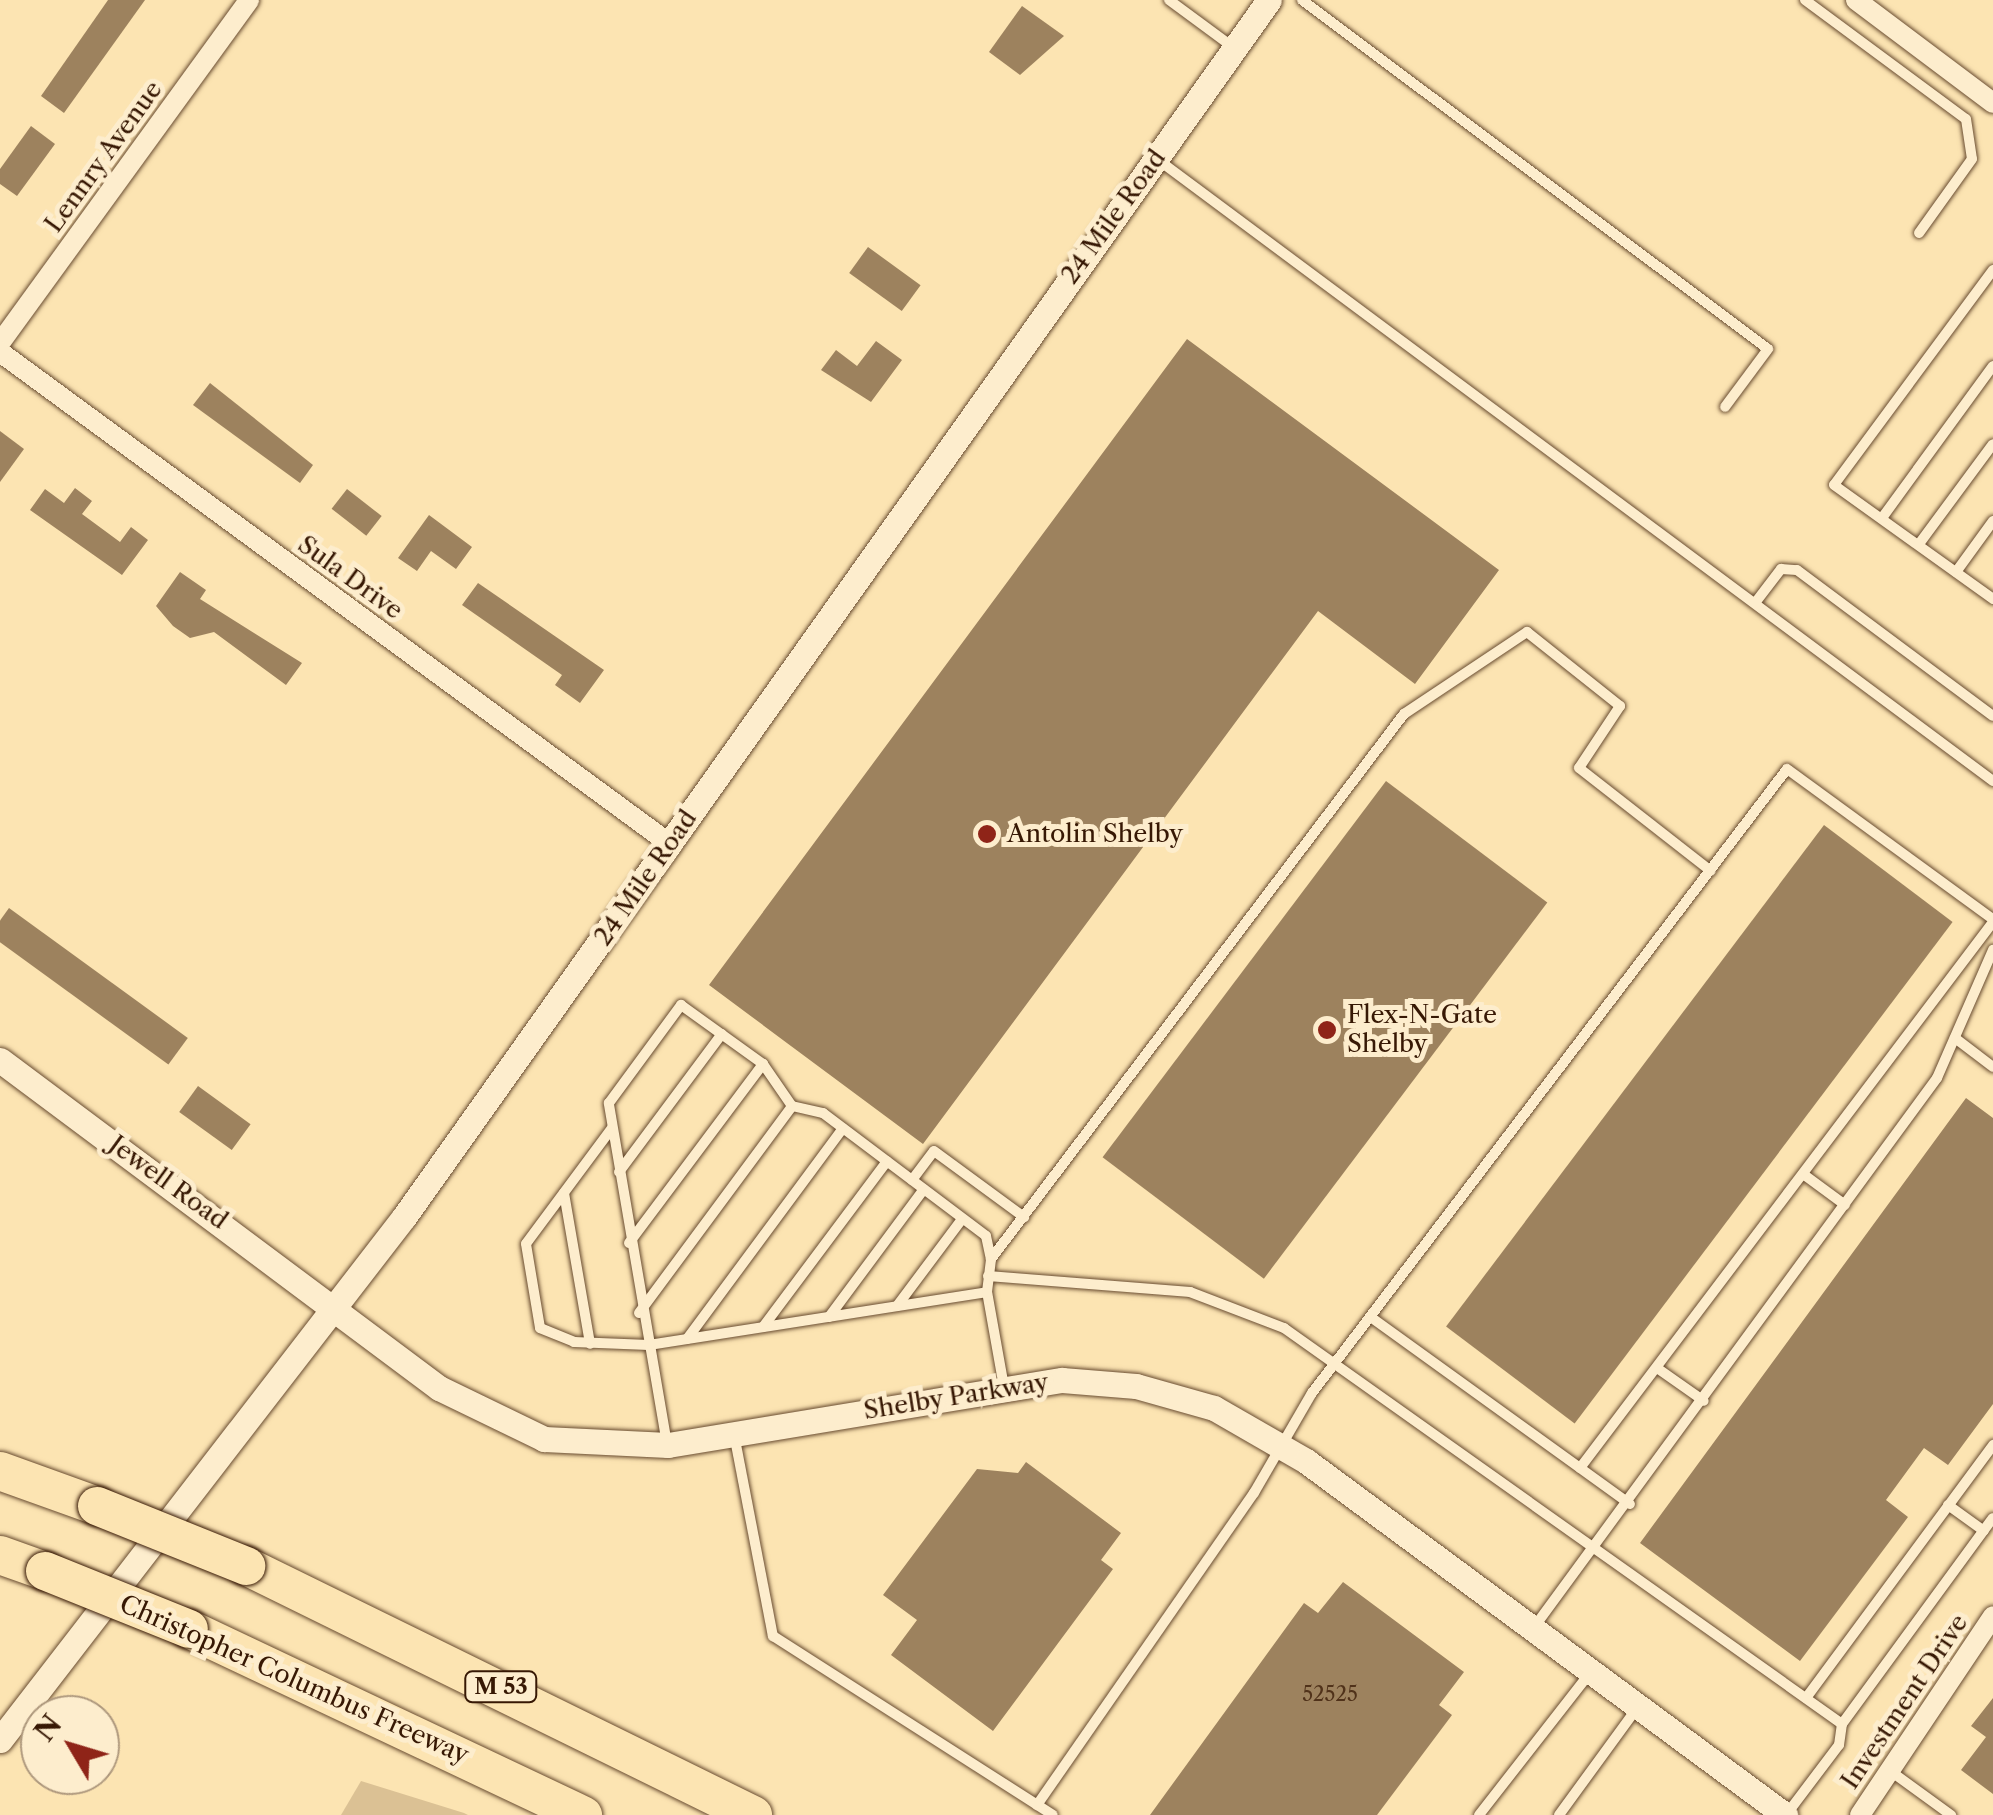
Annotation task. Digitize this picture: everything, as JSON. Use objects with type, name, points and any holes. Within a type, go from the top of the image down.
[{"type":"highway","name":"M 53","points":[[0,1471],[246,1566],[752,1815]]},
{"type":"highway","name":"Christopher Columbus Freeway","points":[[0,1555],[188,1628],[583,1815]]},
{"type":"street","name":"Lennry Avenue","points":[[0,343],[249,0]]},
{"type":"street","name":"24 Mile Road","points":[[0,1740],[334,1310],[1269,0]]},
{"type":"street","points":[[1856,0],[1993,103]]},
{"type":"street","name":"Sula Drive","points":[[0,352],[670,844]]},
{"type":"street","name":"Jewell Road","points":[[0,1060],[334,1310]]},
{"type":"street","name":"Shelby Parkway","points":[[334,1310],[503,1424],[586,1446],[668,1445],[1004,1387],[1087,1381],[1161,1391],[1282,1445],[1785,1815]]},
{"type":"street","name":"Investment Drive","points":[[1860,1815],[1993,1616]]},
{"type":"lane","points":[[1169,0],[1235,48]]},
{"type":"lane","points":[[1302,0],[1768,349],[1724,407]]},
{"type":"lane","points":[[1805,0],[1966,119],[1972,159],[1919,233]]},
{"type":"lane","points":[[1156,159],[1993,781]]},
{"type":"lane","points":[[1992,596],[1834,485],[1993,270]]},
{"type":"lane","points":[[1882,518],[1993,366]]},
{"type":"lane","points":[[1919,544],[1993,444]]},
{"type":"lane","points":[[1956,572],[1993,521]]},
{"type":"lane","points":[[1755,603],[1780,569],[1797,570],[1993,716]]},
{"type":"lane","points":[[991,1260],[1404,714],[1527,632],[1620,706],[1578,768],[1711,871]]},
{"type":"lane","points":[[1037,1805],[1337,1359],[1788,769],[1993,921],[1580,1468]]},
{"type":"lane","points":[[1532,1630],[1630,1504],[1938,1078],[1993,950]]},
{"type":"lane","points":[[668,1445],[640,1312],[609,1103],[680,1005],[763,1064],[792,1106],[843,1128],[986,1236],[991,1260],[987,1292],[1004,1387]]},
{"type":"lane","points":[[619,1172],[722,1034]]},
{"type":"lane","points":[[1954,1038],[1993,1067]]},
{"type":"lane","points":[[629,1243],[763,1064]]},
{"type":"lane","points":[[640,1312],[792,1106]]},
{"type":"lane","points":[[612,1128],[526,1244],[540,1328],[590,1344],[649,1345],[987,1292]]},
{"type":"lane","points":[[687,1339],[843,1128]]},
{"type":"lane","points":[[912,1180],[934,1151],[1024,1217]]},
{"type":"lane","points":[[763,1327],[887,1161]]},
{"type":"lane","points":[[1803,1174],[1846,1205]]},
{"type":"lane","points":[[828,1317],[924,1189]]},
{"type":"lane","points":[[564,1193],[590,1344]]},
{"type":"lane","points":[[897,1306],[962,1219]]},
{"type":"lane","points":[[988,1276],[1190,1292],[1337,1359],[1842,1724]]},
{"type":"lane","points":[[1372,1318],[1630,1504]]},
{"type":"lane","points":[[1656,1368],[1704,1401]]},
{"type":"lane","points":[[733,1433],[772,1636],[1053,1815]]},
{"type":"lane","points":[[1806,1698],[1993,1445]]},
{"type":"lane","points":[[1948,1505],[1984,1530]]},
{"type":"lane","points":[[1785,1815],[1839,1745],[1842,1724],[1993,1518]]},
{"type":"lane","points":[[1479,1815],[1590,1672]]},
{"type":"lane","points":[[1558,1815],[1638,1708]]},
{"type":"lane","points":[[1889,1770],[1951,1815]]},
{"type":"shaded area","points":[[361,1781],[464,1813],[468,1815],[341,1815]]},
{"type":"building","points":[[108,0],[145,0],[64,113],[41,96]]},
{"type":"building","points":[[1022,6],[1064,36],[1020,75],[989,52]]},
{"type":"building","points":[[31,126],[55,144],[17,196],[0,184],[0,169]]},
{"type":"building","points":[[868,247],[921,285],[902,311],[849,273]]},
{"type":"building","name":"Antolin Shelby","points":[[1187,339],[1499,570],[1415,684],[1318,611],[923,1144],[709,985]]},
{"type":"building","points":[[876,341],[902,360],[871,402],[821,370],[836,350],[857,366]]},
{"type":"building","points":[[210,383],[313,465],[300,483],[193,405]]},
{"type":"building","points":[[0,431],[24,449],[0,482]]},
{"type":"building","points":[[75,488],[92,501],[82,514],[120,542],[131,527],[148,540],[122,575],[30,510],[45,489],[64,503]]},
{"type":"building","points":[[347,489],[382,516],[366,536],[332,509]]},
{"type":"building","points":[[429,515],[472,547],[456,569],[431,551],[417,571],[398,558]]},
{"type":"building","points":[[180,572],[206,590],[200,599],[302,663],[286,685],[214,632],[190,638],[173,626],[156,606]]},
{"type":"building","points":[[478,583],[604,670],[580,703],[555,685],[562,675],[462,605]]},
{"type":"building","name":"Flex-N-Gate Shelby","points":[[1386,781],[1547,903],[1264,1279],[1103,1157]]},
{"type":"building","points":[[1824,825],[1953,922],[1575,1423],[1446,1327]]},
{"type":"building","points":[[9,908],[188,1038],[168,1065],[0,942],[0,920]]},
{"type":"building","points":[[198,1086],[251,1124],[232,1150],[179,1112]]},
{"type":"building","points":[[1966,1098],[1993,1118],[1993,1404],[1948,1465],[1924,1448],[1886,1500],[1908,1517],[1800,1661],[1640,1543]]},
{"type":"building","points":[[1026,1462],[1121,1533],[1101,1560],[1113,1569],[993,1731],[891,1655],[917,1620],[883,1595],[977,1469],[1018,1473]]},
{"type":"building","points":[[1343,1582],[1464,1672],[1439,1705],[1452,1715],[1377,1815],[1150,1815],[1304,1603],[1318,1613]]},
{"type":"building","points":[[1993,1698],[1993,1794],[1961,1770],[1986,1737],[1971,1726]]},
{"type":"place","name":"Antolin Shelby","points":[[987,834]]},
{"type":"place","name":"Flex-N-Gate Shelby","points":[[1327,1030]]}]
